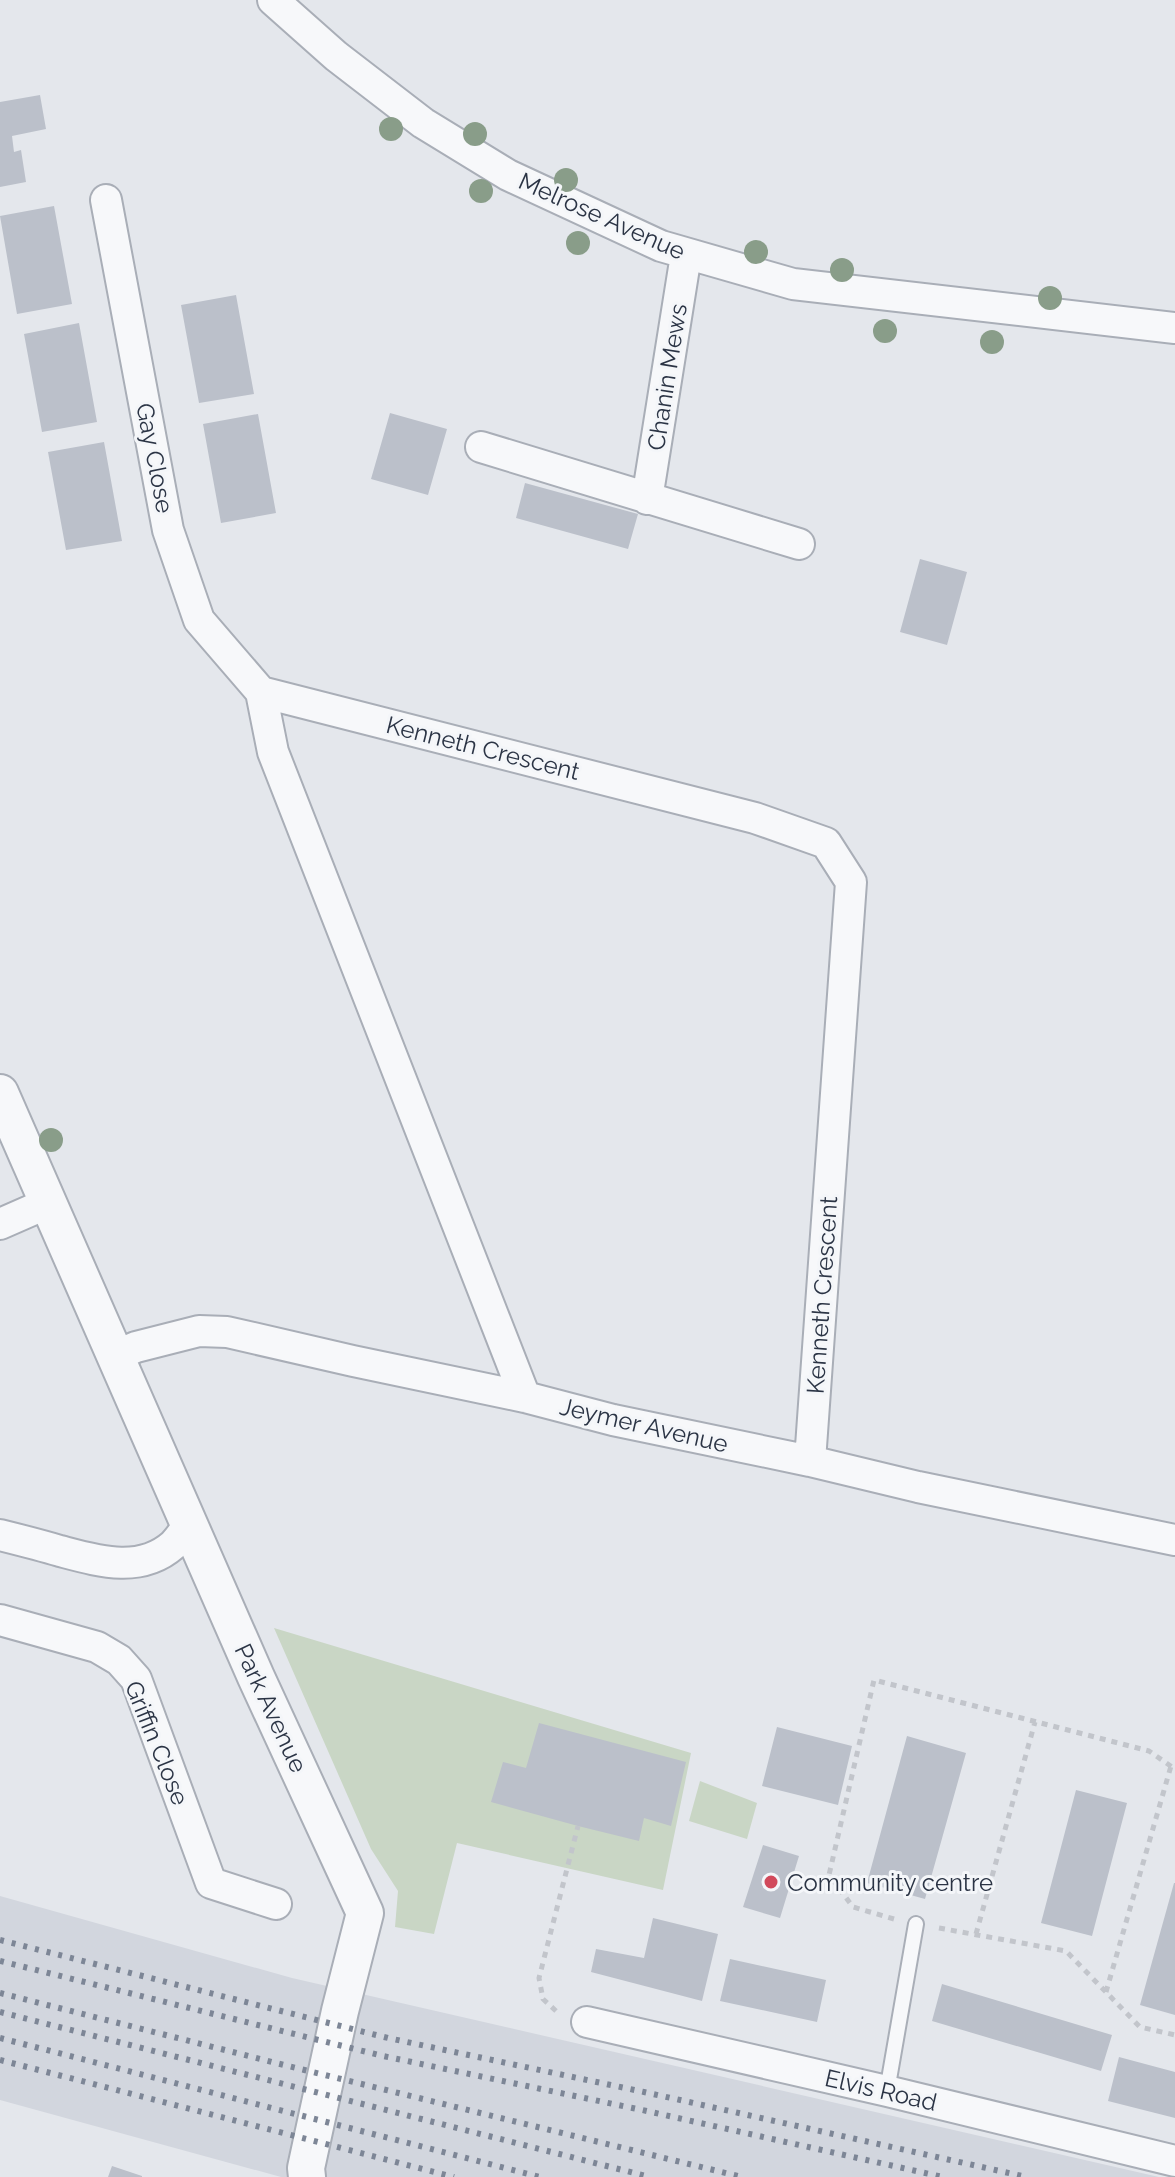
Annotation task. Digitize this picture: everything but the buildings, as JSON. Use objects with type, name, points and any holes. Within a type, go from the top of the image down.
[{"type":"street","name":"Melrose Avenue","points":[[273,0],[336,56],[435,131],[508,175],[661,246],[793,284],[1175,328]]},
{"type":"street","name":"Gay Close","points":[[106,200],[168,530],[199,620],[261,692]]},
{"type":"street","name":"Chanin Mews","points":[[647,499],[686,255]]},
{"type":"street","points":[[481,447],[799,544]]},
{"type":"street","points":[[261,692],[273,752],[525,1397]]},
{"type":"street","name":"Kenneth Crescent","points":[[261,692],[755,818],[826,843],[851,882],[810,1461]]},
{"type":"street","name":"Park Avenue","points":[[0,1093],[256,1677],[365,1913],[337,2026],[306,2168],[307,2177]]},
{"type":"street","points":[[0,1224],[48,1203]]},
{"type":"street","name":"Jeymer Avenue","points":[[115,1356],[136,1347],[199,1331],[227,1332],[918,1487],[1175,1540]]},
{"type":"street","points":[[0,1535],[120,1563],[143,1561],[164,1550],[174,1544],[189,1525]]},
{"type":"street","name":"Griffin Close","points":[[0,1620],[97,1647],[119,1660],[136,1679],[211,1883],[276,1904]]},
{"type":"street","name":"Elvis Road","points":[[587,2022],[1175,2161]]},
{"type":"lane","points":[[887,2091],[916,1924]]},
{"type":"path","points":[[1106,1992],[1173,1768],[1149,1751],[874,1680],[829,1875],[853,1907],[916,1924],[1066,1951],[1140,2027],[1175,2035]]},
{"type":"path","points":[[976,1934],[1035,1722]]},
{"type":"path","points":[[578,1826],[539,1978],[543,1999],[558,2013],[587,2022]]},
{"type":"shaded area","points":[[0,1896],[292,1978],[1159,2177],[281,2177],[0,2100]]},
{"type":"green space","points":[[274,1628],[691,1753],[663,1890],[457,1843],[434,1934],[395,1927],[398,1891],[371,1849]]},
{"type":"green space","points":[[700,1781],[757,1803],[747,1839],[689,1821]]},
{"type":"railway","points":[[0,1940],[388,2038],[1027,2177]]},
{"type":"railway","points":[[0,1961],[383,2056],[943,2177]]},
{"type":"railway","points":[[0,1993],[742,2177]]},
{"type":"railway","points":[[0,2012],[650,2177]]},
{"type":"railway","points":[[0,2038],[540,2177]]},
{"type":"railway","points":[[0,2060],[454,2177]]},
{"type":"place","name":"Community centre","points":[[771,1882]]}]
